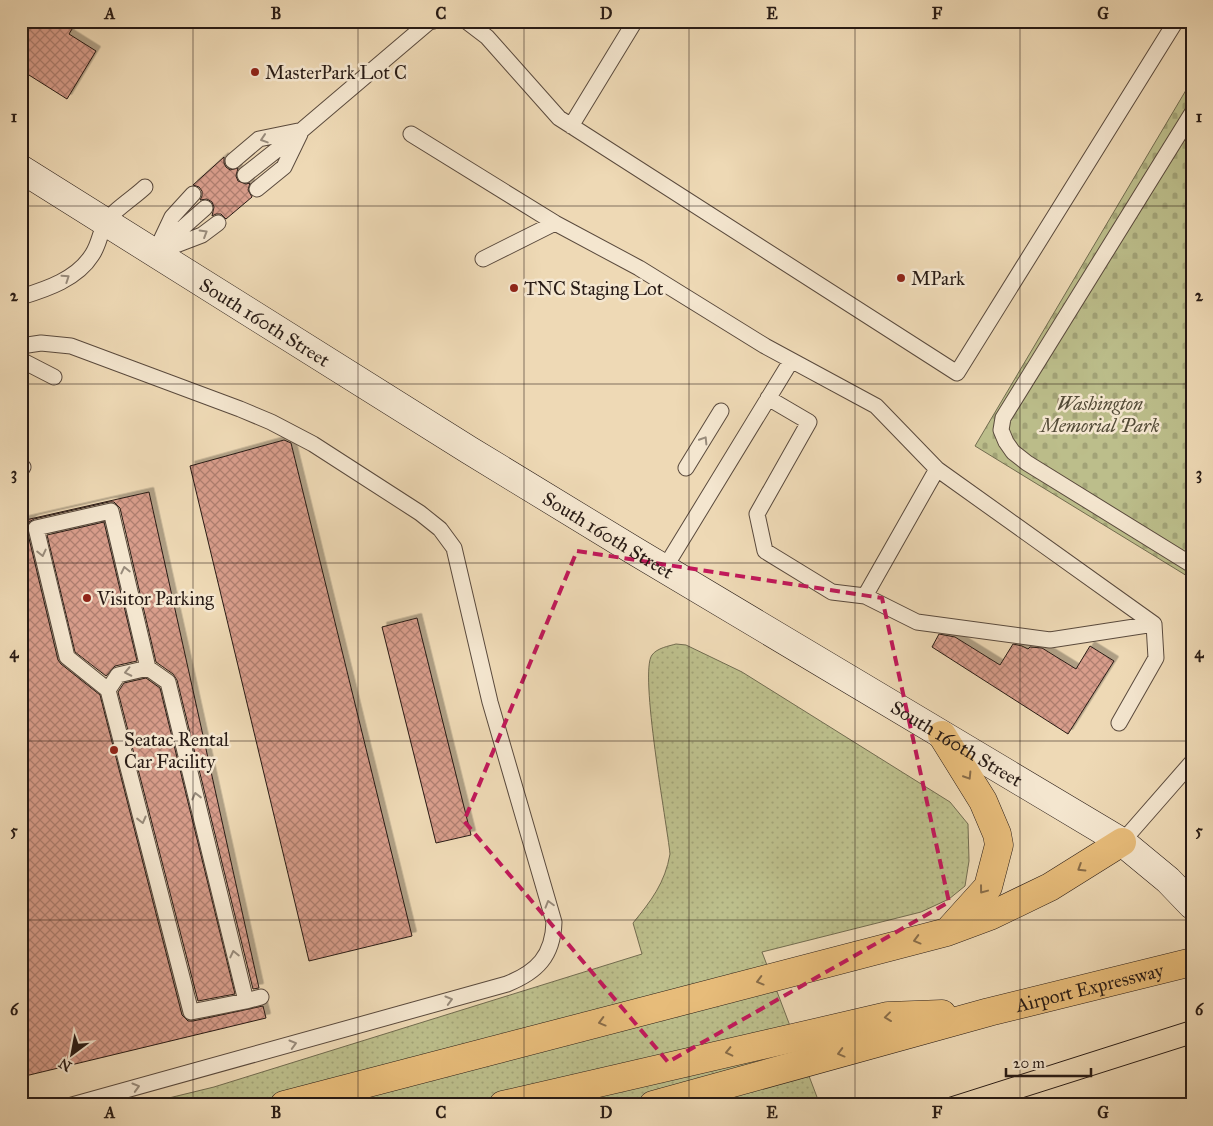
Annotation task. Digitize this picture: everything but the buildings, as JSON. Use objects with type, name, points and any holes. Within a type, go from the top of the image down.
[{"type":"highway","points":[[942,735],[983,801],[1000,845],[988,887],[947,932]]},
{"type":"highway","points":[[284,1105],[947,932],[990,916],[1050,887],[1122,842]]},
{"type":"highway","name":"Airport Expressway","points":[[989,1012],[1192,962]]},
{"type":"highway","points":[[503,1105],[888,1016],[989,1012]]},
{"type":"highway","points":[[653,1105],[989,1012]]},
{"type":"main road","name":"South 160th Street","points":[[21,168],[468,450],[1122,842],[1168,880],[1192,905]]},
{"type":"lane","points":[[245,175],[302,130],[429,22],[434,21]]},
{"type":"lane","points":[[466,21],[487,37],[559,118],[570,126],[957,373],[1176,21]]},
{"type":"lane","points":[[570,126],[635,21]]},
{"type":"lane","points":[[1192,113],[1003,418],[1001,430],[1013,452],[1026,463],[1192,565]]},
{"type":"lane","points":[[233,161],[259,139],[302,130]]},
{"type":"lane","points":[[257,189],[284,167],[302,130]]},
{"type":"lane","points":[[411,134],[555,223],[638,268],[791,361],[876,406],[937,469],[1154,624]]},
{"type":"lane","points":[[21,297],[54,286],[79,268],[92,256],[106,221],[145,187]]},
{"type":"lane","points":[[155,253],[172,218],[193,194]]},
{"type":"lane","points":[[155,253],[205,208]]},
{"type":"lane","points":[[482,259],[555,223]]},
{"type":"lane","points":[[155,253],[202,236],[218,224]]},
{"type":"lane","points":[[21,346],[42,343],[71,346],[271,422],[328,453],[420,513],[440,529],[454,548],[490,702],[554,922],[552,942],[544,958],[536,968],[524,977],[507,984],[72,1105]]},
{"type":"lane","points":[[21,360],[54,377]]},
{"type":"lane","points":[[664,569],[791,361]]},
{"type":"lane","points":[[768,398],[810,422],[757,514],[765,550],[832,592],[865,596],[916,622],[1050,640],[1154,624]]},
{"type":"lane","points":[[686,468],[721,411]]},
{"type":"lane","points":[[865,596],[937,469]]},
{"type":"lane","points":[[246,1002],[168,682],[148,668],[111,511],[36,528],[67,657],[108,690],[191,1012],[246,1002],[261,996]]},
{"type":"lane","points":[[1119,723],[1156,658],[1154,624]]},
{"type":"lane","points":[[108,690],[118,674],[148,668]]},
{"type":"lane","points":[[1122,842],[1192,762]]},
{"type":"highlighted area","points":[[577,551],[882,598],[949,902],[668,1062],[464,821]]},
{"type":"green space","name":"Washington Memorial Park","points":[[1192,80],[1192,579],[975,446]]},
{"type":"green space","points":[[676,644],[686,645],[742,672],[950,802],[968,824],[969,861],[965,886],[949,899],[921,912],[762,952],[820,1105],[140,1105],[214,1087],[642,954],[633,923],[661,883],[670,854],[651,718],[649,667],[654,653]]},
{"type":"tram line","points":[[925,1105],[1192,1020]]},
{"type":"tram line","points":[[1000,1105],[1192,1044]]},
{"type":"place","name":"MasterPark Lot C","points":[[255,72]]},
{"type":"place","name":"MPark","points":[[901,278]]},
{"type":"place","name":"TNC Staging Lot","points":[[514,288]]},
{"type":"place","name":"Visitor Parking","points":[[87,598]]},
{"type":"place","name":"Seatac Rental Car Facility","points":[[114,750]]}]
